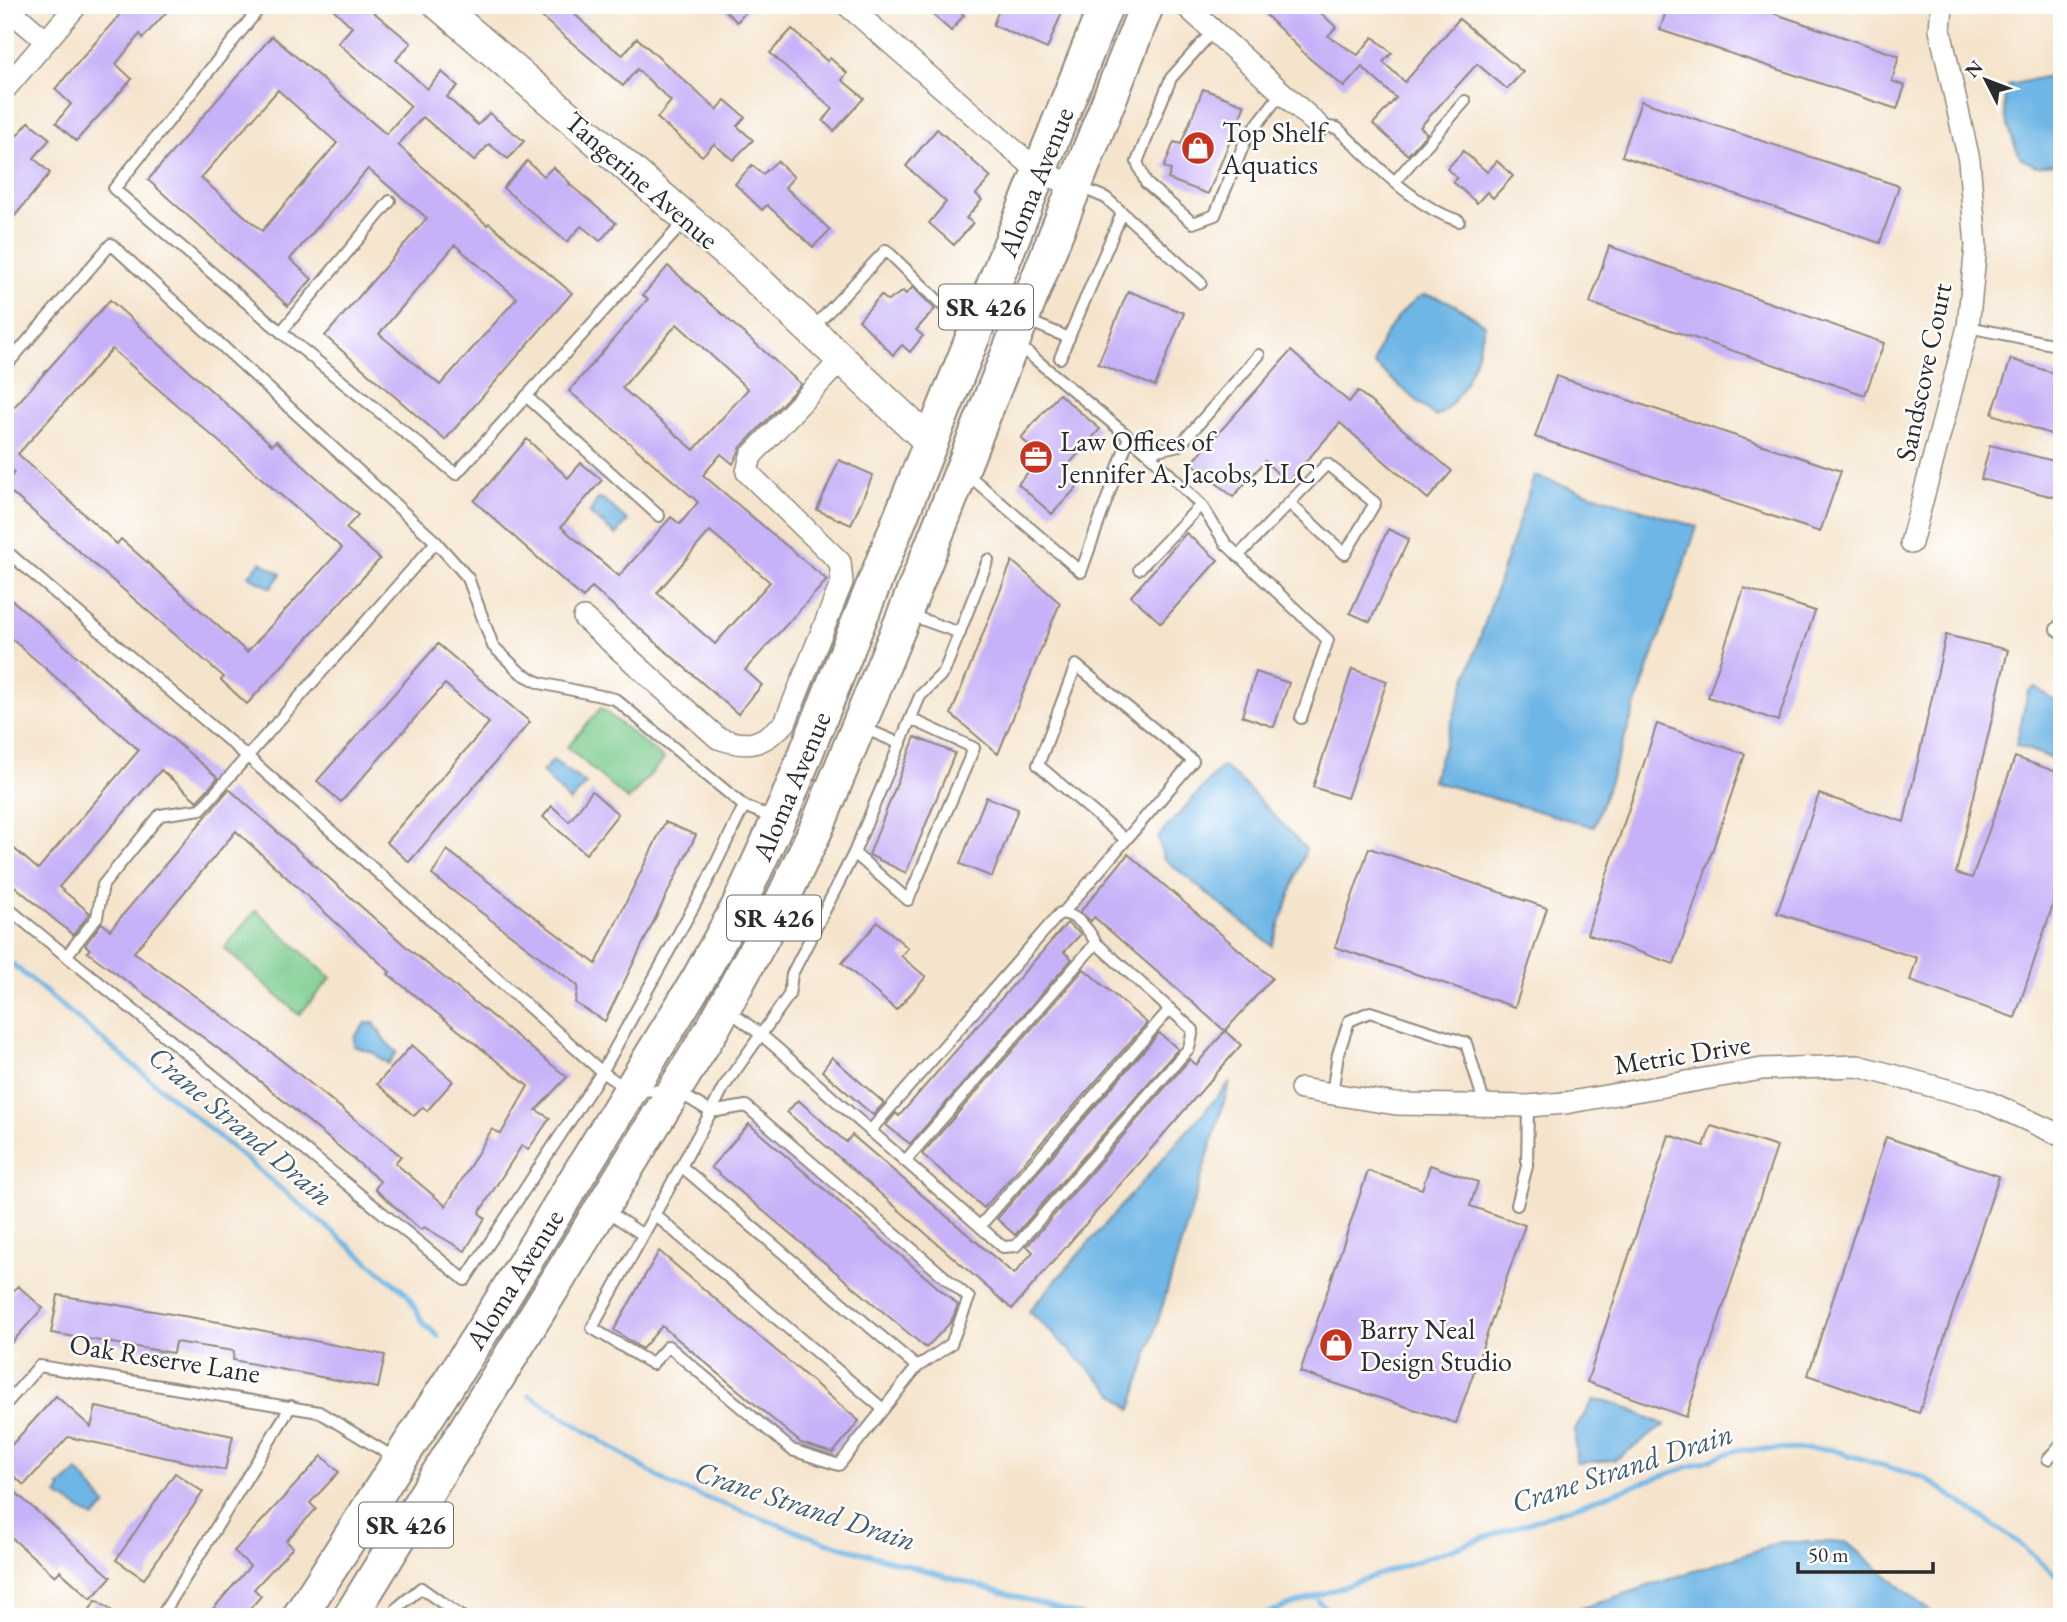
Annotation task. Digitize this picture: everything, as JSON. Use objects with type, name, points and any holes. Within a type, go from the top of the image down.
[{"type":"main road","name":"Aloma Avenue","points":[[299,1617],[495,1311],[720,941],[779,820],[1106,5]]},
{"type":"main road","name":"Aloma Avenue","points":[[350,1617],[724,1009],[780,905],[817,827],[905,613],[1147,5]]},
{"type":"main road","points":[[905,613],[899,597],[902,580],[941,482],[940,464],[932,444]]},
{"type":"main road","points":[[845,657],[848,693],[858,726]]},
{"type":"street","points":[[5,89],[77,5]]},
{"type":"street","name":"Tangerine Avenue","points":[[439,5],[687,219],[932,444]]},
{"type":"street","points":[[848,5],[1040,172],[1075,185]]},
{"type":"street","points":[[1185,5],[1319,126]]},
{"type":"street","name":"Sandscove Court","points":[[1911,542],[1968,327],[1976,246],[1969,160],[1941,30],[1941,5]]},
{"type":"street","points":[[5,6],[46,41]]},
{"type":"street","points":[[584,618],[718,738],[742,746],[767,738],[785,723],[842,582],[840,562],[747,472],[751,456],[840,361]]},
{"type":"street","name":"Metric Drive","points":[[1301,1089],[1396,1104],[1528,1106],[1565,1103],[1762,1069],[1858,1066],[1984,1100],[2062,1136]]},
{"type":"street","name":"Oak Reserve Lane","points":[[398,1459],[438,1474]]},
{"type":"lane","points":[[258,10],[114,189],[281,332],[456,474],[687,219]]},
{"type":"lane","points":[[1213,31],[1171,78],[1138,163],[1146,183],[1193,223],[1215,215],[1246,139],[1282,92]]},
{"type":"lane","points":[[1396,180],[1465,101]]},
{"type":"lane","points":[[1319,126],[1337,128],[1441,216],[1459,221]]},
{"type":"lane","points":[[1075,185],[1106,198],[1201,283]]},
{"type":"lane","points":[[281,332],[390,201]]},
{"type":"lane","points":[[1060,358],[1122,213]]},
{"type":"lane","points":[[5,367],[111,244],[436,542],[468,578],[484,628],[493,646],[506,660],[540,683],[615,699],[744,806],[779,820]]},
{"type":"lane","points":[[810,331],[886,250],[974,336]]},
{"type":"lane","points":[[1968,327],[2062,346]]},
{"type":"lane","points":[[1017,329],[1069,338]]},
{"type":"lane","points":[[1017,329],[1201,505],[1226,544],[1328,640],[1301,718]]},
{"type":"lane","points":[[1147,453],[1180,445],[1259,355]]},
{"type":"lane","points":[[526,396],[659,516]]},
{"type":"lane","points":[[961,469],[1081,572],[1129,437]]},
{"type":"lane","points":[[1238,556],[1326,464],[1375,503],[1345,554],[1289,503]]},
{"type":"lane","points":[[1139,569],[1201,505]]},
{"type":"lane","points":[[67,955],[97,917],[103,885],[160,815],[201,809],[249,758],[436,542]]},
{"type":"lane","points":[[5,550],[249,758],[602,1072],[630,1091],[675,1090],[711,1112],[746,1106],[969,1298],[951,1344],[917,1367],[839,1465],[792,1450],[668,1346],[652,1364],[592,1328],[711,1112],[723,1088],[789,995],[792,974],[854,853],[920,696],[944,672],[988,560]]},
{"type":"lane","points":[[905,613],[960,633]]},
{"type":"lane","points":[[2062,622],[2056,629],[2062,634]]},
{"type":"lane","points":[[870,1131],[1060,913],[1063,913],[1126,840],[1194,761],[1076,665],[1038,765],[1126,840]]},
{"type":"lane","points":[[854,853],[908,900],[974,748],[911,719]]},
{"type":"lane","points":[[858,726],[901,744]]},
{"type":"lane","points":[[5,906],[465,1280],[602,1072],[706,884],[744,806]]},
{"type":"lane","points":[[780,905],[818,924]]},
{"type":"lane","points":[[724,1009],[762,1033],[1003,1247],[1016,1246],[1189,1048],[1193,1030],[1096,943],[1088,929],[1070,914],[1063,913]]},
{"type":"lane","points":[[905,1161],[1096,943]]},
{"type":"lane","points":[[980,1226],[1170,1009]]},
{"type":"lane","points":[[1332,1094],[1338,1054],[1349,1021],[1370,1012],[1466,1043],[1485,1106]]},
{"type":"lane","points":[[1517,1205],[1527,1167],[1528,1106]]},
{"type":"lane","points":[[681,1166],[917,1367]]},
{"type":"lane","points":[[602,1208],[643,1235]]},
{"type":"lane","points":[[654,1214],[883,1409]]},
{"type":"lane","name":"Oak Reserve Lane","points":[[5,1405],[39,1366],[319,1412],[398,1459]]},
{"type":"lane","name":"Oak Reserve Lane","points":[[161,1617],[291,1406]]},
{"type":"lane","points":[[2048,1459],[2062,1443]]},
{"type":"lane","points":[[393,1617],[397,1608],[421,1588],[462,1617]]},
{"type":"green space","points":[[601,708],[664,759],[628,800],[567,747]]},
{"type":"green space","points":[[256,910],[331,978],[299,1015],[224,948]]},
{"type":"water","points":[[2062,73],[2062,163],[2037,166],[2021,159],[2013,141],[2005,113],[2006,94],[2009,85]]},
{"type":"water","points":[[1422,295],[1448,301],[1485,325],[1474,363],[1462,388],[1455,400],[1436,417],[1374,364],[1380,345],[1392,325],[1407,307]]},
{"type":"water","points":[[1534,476],[1697,527],[1594,827],[1432,781]]},
{"type":"water","points":[[598,499],[603,499],[628,521],[616,535],[589,513]]},
{"type":"water","points":[[261,562],[281,574],[271,588],[248,576]]},
{"type":"water","points":[[2035,687],[2062,706],[2062,762],[2016,745],[2028,692]]},
{"type":"water","points":[[553,760],[586,784],[570,802],[542,772]]},
{"type":"water","points":[[1222,766],[1240,780],[1306,849],[1272,946],[1163,858],[1158,837]]},
{"type":"water","points":[[366,1023],[374,1023],[385,1041],[397,1052],[388,1064],[374,1053],[354,1046],[354,1037]]},
{"type":"water","points":[[1230,1082],[1131,1410],[1029,1311]]},
{"type":"water","points":[[1593,1400],[1615,1403],[1665,1425],[1615,1460],[1576,1463],[1575,1430]]},
{"type":"water","points":[[78,1471],[106,1505],[94,1518],[57,1495],[61,1490],[59,1487]]},
{"type":"water","points":[[1781,1542],[1846,1542],[1937,1617],[1555,1617]]},
{"type":"building","points":[[128,5],[173,5],[143,38],[140,34],[116,64],[132,79],[76,141],[56,123],[71,104],[55,89]]},
{"type":"building","points":[[329,5],[365,5],[411,43],[396,60],[427,89],[442,72],[458,86],[447,97],[478,125],[489,113],[524,141],[508,159],[489,144],[474,161],[423,117],[398,145],[487,225],[489,223],[572,293],[445,440],[325,336],[427,218],[368,169],[290,259],[312,279],[288,306],[148,180],[272,36],[386,134],[411,106],[338,43],[352,27]],"holes":[[[278,90],[337,143],[262,231],[201,178]],[[455,245],[517,298],[440,385],[379,334]]]},
{"type":"building","points":[[546,5],[565,5],[603,41],[623,55],[637,38],[717,110],[725,100],[745,117],[737,126],[753,140],[733,160],[714,144],[702,156],[657,118],[671,101],[637,69],[623,86],[538,14]]},
{"type":"building","points":[[719,5],[752,5],[737,22]]},
{"type":"building","points":[[922,5],[953,5],[964,15],[951,31]]},
{"type":"building","points":[[1001,5],[1065,5],[1047,49],[993,25]]},
{"type":"building","points":[[1256,5],[1312,5],[1336,27],[1328,36],[1358,55],[1373,37],[1392,53],[1383,62],[1405,82],[1459,19],[1523,72],[1507,89],[1477,64],[1420,127],[1427,133],[1408,155],[1373,124],[1396,98],[1362,67],[1344,87],[1309,58]]},
{"type":"building","points":[[1668,5],[1749,5],[1899,56],[1892,81],[1905,86],[1897,109],[1660,30]]},
{"type":"building","points":[[792,29],[827,61],[830,58],[847,73],[842,80],[864,98],[834,131],[823,121],[833,109],[770,53]]},
{"type":"building","points":[[1203,89],[1245,105],[1208,194],[1168,179],[1171,170],[1164,167],[1174,142],[1181,144]]},
{"type":"building","points":[[1641,101],[1899,186],[1880,243],[1622,156]]},
{"type":"building","points":[[29,122],[50,139],[34,158],[50,173],[5,228],[5,149]]},
{"type":"building","points":[[937,129],[991,177],[976,194],[982,200],[966,218],[973,223],[954,245],[929,223],[946,202],[906,166]]},
{"type":"building","points":[[1463,151],[1487,172],[1497,161],[1513,176],[1493,198],[1487,192],[1477,203],[1453,182],[1457,178],[1447,169]]},
{"type":"building","points":[[527,161],[544,176],[553,167],[616,223],[600,241],[581,226],[567,242],[503,188]]},
{"type":"building","points":[[777,161],[794,177],[785,187],[830,230],[813,247],[767,205],[762,210],[735,184],[752,165],[763,174]]},
{"type":"building","points":[[1609,246],[1884,343],[1865,395],[1590,303]]},
{"type":"building","points":[[668,266],[801,384],[741,447],[733,464],[721,454],[703,475],[827,580],[745,670],[762,685],[738,714],[592,587],[583,598],[474,501],[527,439],[568,478],[581,463],[602,480],[561,527],[619,576],[671,517],[680,524],[698,502],[569,391],[648,299],[643,295]],"holes":[[[677,324],[748,389],[694,450],[622,388]],[[710,531],[770,582],[715,644],[657,593]]]},
{"type":"building","points":[[913,287],[935,309],[916,330],[923,336],[910,352],[902,345],[893,355],[859,320],[881,295],[888,301],[903,291],[906,294]]},
{"type":"building","points":[[1128,291],[1184,313],[1155,386],[1098,364]]},
{"type":"building","points":[[110,300],[272,445],[276,441],[358,515],[346,528],[380,559],[247,704],[221,680],[224,677],[5,487],[14,472],[8,466],[5,469],[5,417]],"holes":[[[112,349],[342,548],[247,652],[121,539],[117,544],[18,454]]]},
{"type":"building","points":[[1291,351],[1349,402],[1358,391],[1452,471],[1428,499],[1340,423],[1287,483],[1265,461],[1233,497],[1192,463]]},
{"type":"building","points":[[2011,359],[2062,376],[2062,438],[1992,414]]},
{"type":"building","points":[[1556,376],[1841,471],[1820,532],[1535,437]]},
{"type":"building","points":[[1059,394],[1100,429],[1063,471],[1079,485],[1052,514],[1018,484],[1041,457],[1021,438]]},
{"type":"building","points":[[1990,445],[2062,463],[2062,499],[1981,479]]},
{"type":"building","points":[[839,460],[873,475],[851,525],[817,510]]},
{"type":"building","points":[[1388,529],[1409,539],[1370,622],[1350,613]]},
{"type":"building","points":[[1186,533],[1218,560],[1161,623],[1131,596]]},
{"type":"building","points":[[1012,561],[1060,603],[998,754],[951,714]]},
{"type":"building","points":[[1744,588],[1815,611],[1778,721],[1708,697]]},
{"type":"building","points":[[5,594],[218,778],[197,801],[161,770],[59,887],[90,913],[73,935],[5,878],[5,841],[38,869],[139,750],[5,633]]},
{"type":"building","points":[[1946,635],[2008,650],[1956,873],[1972,878],[2015,757],[2062,774],[2062,878],[2015,1018],[1910,981],[1917,958],[1777,913],[1819,794],[1904,822]]},
{"type":"building","points":[[438,644],[530,722],[409,862],[386,842],[489,723],[445,684],[341,802],[317,781]]},
{"type":"building","points":[[1352,669],[1387,681],[1347,798],[1313,787]]},
{"type":"building","points":[[1256,672],[1289,683],[1274,727],[1242,716]]},
{"type":"building","points":[[1657,724],[1745,754],[1674,964],[1587,934]]},
{"type":"building","points":[[915,737],[955,753],[906,873],[869,855]]},
{"type":"building","points":[[229,789],[410,950],[567,1077],[536,1110],[550,1118],[528,1150],[522,1145],[479,1213],[485,1218],[465,1251],[424,1227],[421,1230],[375,1189],[380,1181],[238,1063],[87,952],[90,949],[85,945],[102,923],[110,930]],"holes":[[[236,831],[390,972],[388,974],[528,1086],[501,1134],[492,1129],[446,1206],[395,1163],[401,1156],[261,1044],[134,952]]]},
{"type":"building","points":[[592,791],[618,814],[586,854],[543,817],[552,806],[569,822]]},
{"type":"building","points":[[986,797],[1018,809],[992,877],[960,864]]},
{"type":"building","points":[[665,822],[696,835],[605,1021],[575,1003],[578,986],[432,875],[447,850],[596,964]]},
{"type":"building","points":[[1369,848],[1547,908],[1515,1007],[1335,947]]},
{"type":"building","points":[[1128,854],[1272,978],[1225,1031],[1094,917],[1091,921],[1080,912]]},
{"type":"building","points":[[878,922],[908,948],[901,956],[926,977],[896,1010],[842,963]]},
{"type":"building","points":[[1067,923],[1081,934],[1064,952],[1072,959],[910,1144],[886,1125],[896,1113],[899,1116]]},
{"type":"building","points":[[1084,969],[1147,1023],[984,1208],[922,1154]]},
{"type":"building","points":[[1225,1031],[1241,1045],[1012,1309],[787,1112],[798,1100],[846,1142],[852,1135],[1014,1274],[1033,1252],[1027,1246],[1190,1059],[1196,1065]]},
{"type":"building","points":[[1159,1033],[1178,1049],[1015,1235],[997,1219]]},
{"type":"building","points":[[412,1045],[453,1081],[427,1111],[423,1107],[414,1116],[377,1084]]},
{"type":"building","points":[[832,1057],[884,1103],[873,1115],[822,1071]]},
{"type":"building","points":[[749,1124],[958,1305],[951,1322],[926,1348],[711,1167]]},
{"type":"building","points":[[1711,1126],[1777,1147],[1686,1417],[1587,1382],[1669,1135],[1704,1146]]},
{"type":"building","points":[[1886,1137],[1999,1176],[1919,1413],[1808,1375]]},
{"type":"building","points":[[1430,1165],[1478,1182],[1470,1206],[1525,1225],[1456,1423],[1300,1372],[1368,1171],[1422,1189]]},
{"type":"building","points":[[659,1251],[859,1421],[833,1453],[801,1443],[662,1326],[642,1349],[614,1330]]},
{"type":"building","points":[[18,1286],[43,1308],[5,1350],[5,1300]]},
{"type":"building","points":[[58,1295],[225,1323],[385,1355],[378,1388],[233,1360],[234,1351],[175,1342],[173,1353],[51,1333]]},
{"type":"building","points":[[56,1396],[91,1427],[96,1407],[233,1436],[225,1470],[68,1437],[24,1485],[5,1468],[5,1452]]},
{"type":"building","points":[[322,1456],[339,1472],[310,1503],[316,1509],[286,1541],[293,1547],[254,1589],[261,1596],[243,1617],[206,1617],[250,1566],[234,1551]]},
{"type":"building","points":[[175,1473],[203,1492],[144,1579],[116,1560]]},
{"type":"building","points":[[5,1483],[111,1577],[91,1599],[60,1571],[55,1576],[5,1532]]},
{"type":"building","points":[[96,1600],[121,1617],[85,1617]]},
{"type":"waterway","name":"Crane Strand Drain","points":[[5,958],[407,1294],[424,1324],[438,1336]]},
{"type":"waterway","name":"Crane Strand Drain","points":[[529,1395],[671,1485],[826,1542],[1087,1617]]},
{"type":"waterway","name":"Crane Strand Drain","points":[[1256,1617],[1737,1450],[1829,1449],[1925,1478],[2018,1542],[2062,1581]]},
{"type":"waterway","points":[[1318,1601],[1337,1617]]},
{"type":"place","name":"Top Shelf Aquatics","points":[[1198,148]]},
{"type":"place","name":"Law Offices of Jennifer A. Jacobs, LLC","points":[[1036,457]]},
{"type":"place","name":"Barry Neal Design Studio","points":[[1336,1345]]}]
